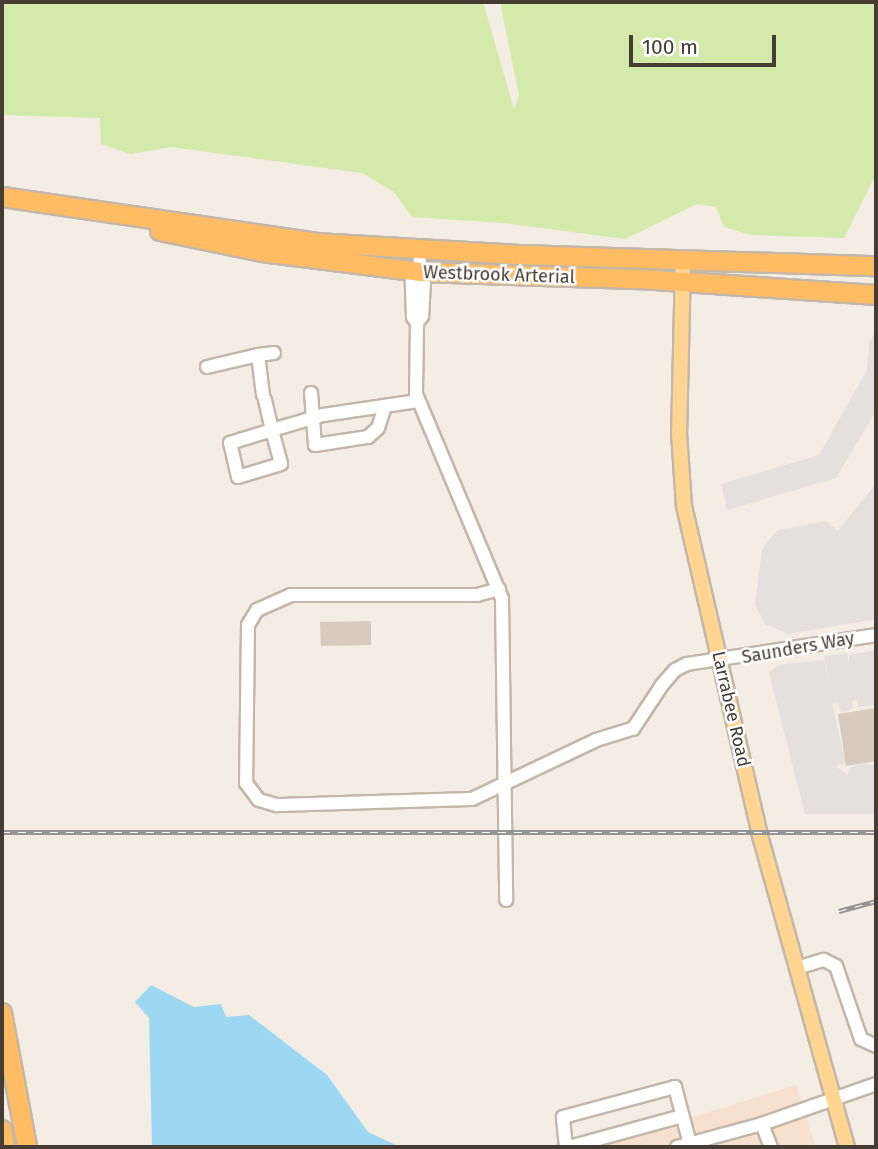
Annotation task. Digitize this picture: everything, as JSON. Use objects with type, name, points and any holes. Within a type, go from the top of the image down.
[{"type":"highway","name":"Westbrook Arterial","points":[[2,197],[316,243],[683,261],[876,266]]},
{"type":"highway","name":"Westbrook Arterial","points":[[128,217],[166,232],[262,252],[419,274],[683,281],[876,295]]},
{"type":"highway","points":[[2,1013],[27,1147]]},
{"type":"highway","points":[[2,1130],[5,1147]]},
{"type":"main road","name":"Larrabee Road","points":[[683,261],[679,433],[684,506],[759,832],[847,1147]]},
{"type":"lane","points":[[420,250],[419,274],[412,280],[412,317],[417,323],[418,401],[499,589],[506,783],[506,900]]},
{"type":"lane","points":[[207,367],[274,353]]},
{"type":"lane","points":[[258,355],[264,398],[272,430],[281,464],[238,477],[230,443],[272,430],[312,418],[384,409],[418,401]]},
{"type":"lane","points":[[312,393],[315,445],[350,442],[378,428],[384,409]]},
{"type":"lane","name":"Saunders Way","points":[[499,589],[477,595],[291,595],[257,610],[248,625],[246,783],[259,800],[277,805],[455,802],[506,783],[596,740],[633,729],[675,670],[876,635]]},
{"type":"lane","points":[[797,968],[824,960],[836,966],[861,1039],[876,1046]]},
{"type":"lane","points":[[682,1116],[568,1147],[563,1117],[675,1087],[682,1116],[683,1146],[762,1124],[876,1084]]},
{"type":"lane","points":[[762,1124],[771,1147]]},
{"type":"shaded area","points":[[876,330],[876,411],[836,478],[727,510],[721,484],[819,455],[867,370],[869,343]]},
{"type":"shaded area","points":[[876,483],[876,619],[788,634],[765,624],[755,604],[762,550],[770,538],[779,530],[826,521],[838,531]]},
{"type":"shaded area","points":[[876,650],[876,705],[858,707],[857,700],[852,701],[853,708],[841,713],[839,703],[832,704],[846,763],[836,766],[848,776],[849,768],[861,764],[876,765],[876,814],[805,814],[769,673],[778,665],[824,660],[829,686],[824,656],[847,654],[849,663],[849,655]]},
{"type":"shaded area","points":[[796,1085],[816,1147],[596,1147]]},
{"type":"green space","points":[[2,2],[483,2],[514,109],[519,95],[500,2],[876,2],[876,174],[844,238],[751,235],[724,227],[716,207],[697,204],[625,239],[504,223],[412,217],[394,192],[362,173],[171,147],[130,154],[101,144],[100,118],[2,115]]},
{"type":"water","points":[[151,985],[194,1007],[221,1004],[226,1017],[249,1015],[327,1075],[368,1132],[400,1147],[152,1147],[149,1018],[135,1002]]},
{"type":"building","points":[[371,621],[371,645],[321,646],[320,622]]},
{"type":"building","points":[[876,708],[876,761],[846,766],[838,714]]},
{"type":"railway","points":[[2,832],[876,832]]},
{"type":"railway","points":[[839,911],[876,901]]}]
